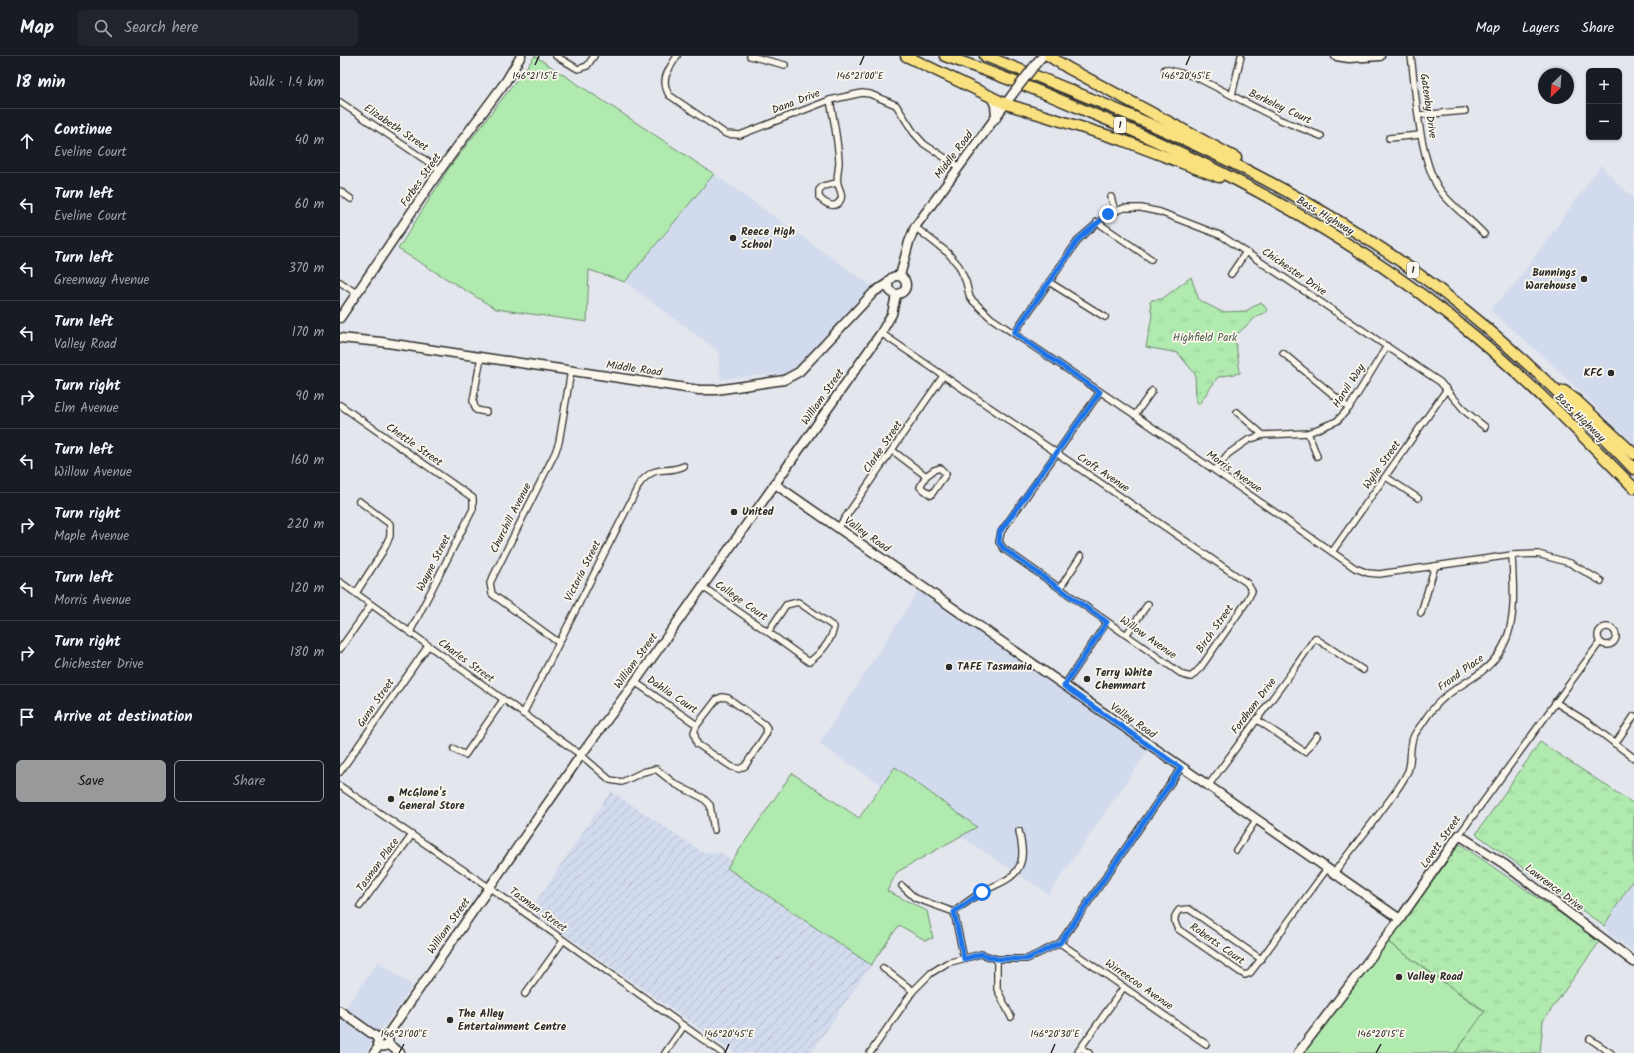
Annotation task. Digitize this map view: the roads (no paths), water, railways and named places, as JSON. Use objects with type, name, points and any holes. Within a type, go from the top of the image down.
[{"type":"highway","points":[[906,56],[1006,104],[1122,140],[1205,171],[1290,208]]},
{"type":"highway","name":"Bass Highway","points":[[944,56],[1032,88],[1112,121],[1198,160],[1290,208],[1361,252],[1415,289],[1475,336],[1520,376],[1634,488]]},
{"type":"highway","name":"Bass Highway","points":[[985,56],[1063,86],[1251,172],[1347,226],[1434,286],[1485,325],[1529,364],[1634,469]]},
{"type":"highway","points":[[1048,56],[1269,176],[1347,226]]},
{"type":"highway","points":[[1529,364],[1576,400],[1634,454]]},
{"type":"street","name":"Forbes Street","points":[[340,318],[440,170],[506,81],[521,56]]},
{"type":"street","points":[[556,56],[578,68],[587,66],[594,56]]},
{"type":"street","name":"Dana Drive","points":[[677,56],[666,76],[665,87],[669,95],[726,134],[740,135],[830,100],[862,93],[870,94],[896,105],[914,133],[924,144],[958,167]]},
{"type":"street","points":[[750,56],[785,66]]},
{"type":"street","points":[[1060,56],[1068,68]]},
{"type":"street","name":"Berkeley Court","points":[[1232,95],[1241,56]]},
{"type":"street","points":[[1336,56],[1349,58],[1380,56]]},
{"type":"street","name":"Gatenby Drive","points":[[1411,56],[1419,115],[1420,135],[1436,184],[1442,193],[1484,234]]},
{"type":"street","name":"Middle Road","points":[[900,276],[909,242],[915,227],[958,167],[1041,58]]},
{"type":"street","name":"Berkeley Court","points":[[1165,69],[1196,77],[1278,120],[1321,136]]},
{"type":"street","points":[[990,95],[995,106],[996,118]]},
{"type":"street","points":[[830,100],[836,132],[839,163],[837,183],[841,194],[840,200],[836,205],[830,206],[824,203],[819,197],[819,190],[823,186],[837,183]]},
{"type":"street","name":"Elizabeth Street","points":[[340,102],[440,170]]},
{"type":"street","points":[[1419,115],[1465,111]]},
{"type":"street","points":[[1389,138],[1420,135]]},
{"type":"street","points":[[340,191],[351,199]]},
{"type":"street","points":[[1111,197],[1115,212]]},
{"type":"street","name":"Chichester Drive","points":[[1014,333],[1079,239],[1108,214],[1124,208],[1141,208],[1160,212],[1222,236],[1440,382],[1466,412],[1485,427]]},
{"type":"street","points":[[1097,222],[1151,258]]},
{"type":"street","name":"Morris Avenue","points":[[915,227],[948,253],[959,266],[966,282],[970,298],[991,318],[1215,470],[1355,568],[1368,573],[1379,574],[1512,555],[1538,554],[1570,563],[1601,581]]},
{"type":"street","points":[[1231,274],[1246,252]]},
{"type":"street","points":[[900,276],[905,280],[906,289],[902,294],[896,295],[889,290],[888,283],[891,278],[900,276]]},
{"type":"street","points":[[340,282],[356,293]]},
{"type":"street","points":[[1049,282],[1105,317]]},
{"type":"street","name":"Middle Road","points":[[340,338],[381,342],[699,390],[716,390],[784,380],[799,372],[865,300],[888,283]]},
{"type":"street","name":"William Street","points":[[374,1053],[581,756],[703,587],[881,333],[892,314],[896,295]]},
{"type":"street","name":"Croft Avenue","points":[[881,333],[1247,583],[1252,591]]},
{"type":"street","name":"Harvil Way","points":[[1215,470],[1228,454],[1248,440],[1263,435],[1308,433],[1337,421],[1349,408],[1387,346]]},
{"type":"street","points":[[1283,353],[1349,408]]},
{"type":"street","points":[[481,357],[473,401],[476,410],[486,412]]},
{"type":"street","name":"Churchill Avenue","points":[[558,642],[492,594],[490,583],[559,442],[571,371]]},
{"type":"street","name":"Clarke Street","points":[[838,528],[893,451],[943,376]]},
{"type":"street","name":"Wylie Street","points":[[1332,552],[1447,389]]},
{"type":"street","points":[[1135,416],[1152,391]]},
{"type":"street","points":[[1057,454],[1100,392]]},
{"type":"street","name":"Chettle Street","points":[[340,405],[472,498],[474,503]]},
{"type":"street","points":[[1237,412],[1263,435]]},
{"type":"street","points":[[1308,433],[1317,456]]},
{"type":"street","points":[[893,451],[926,476]]},
{"type":"street","name":"Willow Avenue","points":[[1057,454],[1000,532],[999,542],[1004,549],[1107,622],[1183,675],[1191,677]]},
{"type":"street","name":"Victoria Street","points":[[523,714],[558,642],[640,483],[645,477],[656,470],[676,470],[684,466]]},
{"type":"street","points":[[940,468],[946,474],[931,495],[920,487],[926,476],[934,470],[940,468]]},
{"type":"street","points":[[1386,477],[1418,498]]},
{"type":"street","name":"Valley Road","points":[[775,484],[1330,872],[1400,919]]},
{"type":"street","points":[[356,593],[384,551],[390,536],[390,524],[359,501]]},
{"type":"street","name":"Wayne Street","points":[[410,632],[473,509],[474,503]]},
{"type":"street","name":"Frond Place","points":[[1330,872],[1398,789],[1409,770],[1413,739],[1435,705],[1455,688],[1492,664],[1503,648],[1511,629],[1513,614],[1514,597],[1512,555]]},
{"type":"street","points":[[1060,588],[1080,556]]},
{"type":"street","points":[[1421,613],[1435,566]]},
{"type":"street","name":"Charles Street","points":[[340,582],[581,756],[610,780],[622,782],[643,772],[656,769],[675,784],[703,798],[710,805],[714,830]]},
{"type":"street","name":"College Court","points":[[703,587],[809,662],[819,655],[832,638],[834,627],[798,602],[786,605],[768,632]]},
{"type":"street","name":"Birch Street","points":[[1191,677],[1201,667],[1248,601],[1252,591]]},
{"type":"street","points":[[1126,635],[1148,604]]},
{"type":"street","points":[[340,649],[371,605]]},
{"type":"street","points":[[1064,686],[1107,622]]},
{"type":"street","name":"Fordham Drive","points":[[1208,786],[1315,638],[1363,670]]},
{"type":"street","name":"Lovett Street","points":[[1298,1053],[1400,919],[1458,835],[1600,642]]},
{"type":"street","name":"Gunn Street","points":[[340,772],[428,646]]},
{"type":"street","name":"Dahlia Court","points":[[635,682],[697,724]]},
{"type":"street","name":"Dahlia Court","points":[[722,697],[728,698],[764,724],[767,728],[766,734],[745,766],[739,769],[732,767],[697,744],[694,732],[697,724],[717,699],[722,697]]},
{"type":"street","points":[[454,750],[465,755],[503,700]]},
{"type":"street","points":[[1556,702],[1587,722],[1634,758]]},
{"type":"street","points":[[1615,744],[1634,716]]},
{"type":"street","points":[[1256,719],[1305,752],[1318,736]]},
{"type":"street","points":[[870,1053],[912,991],[931,973],[947,963],[981,954],[997,959],[1027,959],[1060,943],[1181,768]]},
{"type":"street","name":"Tasman Street","points":[[340,786],[490,888],[722,1053]]},
{"type":"street","points":[[1236,850],[1256,820]]},
{"type":"street","points":[[954,912],[982,892],[1008,879],[1018,870],[1022,852],[1019,831]]},
{"type":"street","name":"Lawrence Drive","points":[[1458,835],[1504,864],[1634,962]]},
{"type":"street","name":"Tasman Place","points":[[360,906],[412,836]]},
{"type":"street","name":"Roberts Court","points":[[1261,959],[1189,909],[1179,910],[1175,915],[1174,922],[1178,929],[1240,972],[1245,975],[1250,974],[1330,872]]},
{"type":"street","points":[[902,886],[915,898],[954,912]]},
{"type":"street","points":[[954,912],[964,959]]},
{"type":"street","points":[[525,994],[563,941]]},
{"type":"street","name":"Wirreecoo Avenue","points":[[1060,943],[1206,1044]]},
{"type":"street","points":[[997,959],[997,989],[1011,1017]]},
{"type":"street","points":[[883,968],[912,991]]},
{"type":"street","points":[[1077,1053],[1124,987]]},
{"type":"street","points":[[340,1011],[400,1053]]},
{"type":"street","points":[[665,1053],[684,1026]]},
{"type":"street","points":[[1590,1039],[1611,1053]]},
{"type":"street","points":[[1081,1048],[1089,1053]]},
{"type":"place","name":"Reece High School","points":[[733,238]]},
{"type":"place","name":"Bunnings Warehouse","points":[[1584,279]]},
{"type":"place","name":"KFC","points":[[1611,373]]},
{"type":"place","name":"United","points":[[734,512]]},
{"type":"place","name":"TAFE Tasmania","points":[[949,667]]},
{"type":"place","name":"Terry White Chemmart","points":[[1087,679]]},
{"type":"place","name":"McGlone's General Store","points":[[391,799]]},
{"type":"place","name":"Valley Road","points":[[1399,977]]},
{"type":"place","name":"The Alley Entertainment Centre","points":[[450,1020]]},
{"type":"park label","name":"Highfield Park","points":[[1205,338]]}]
